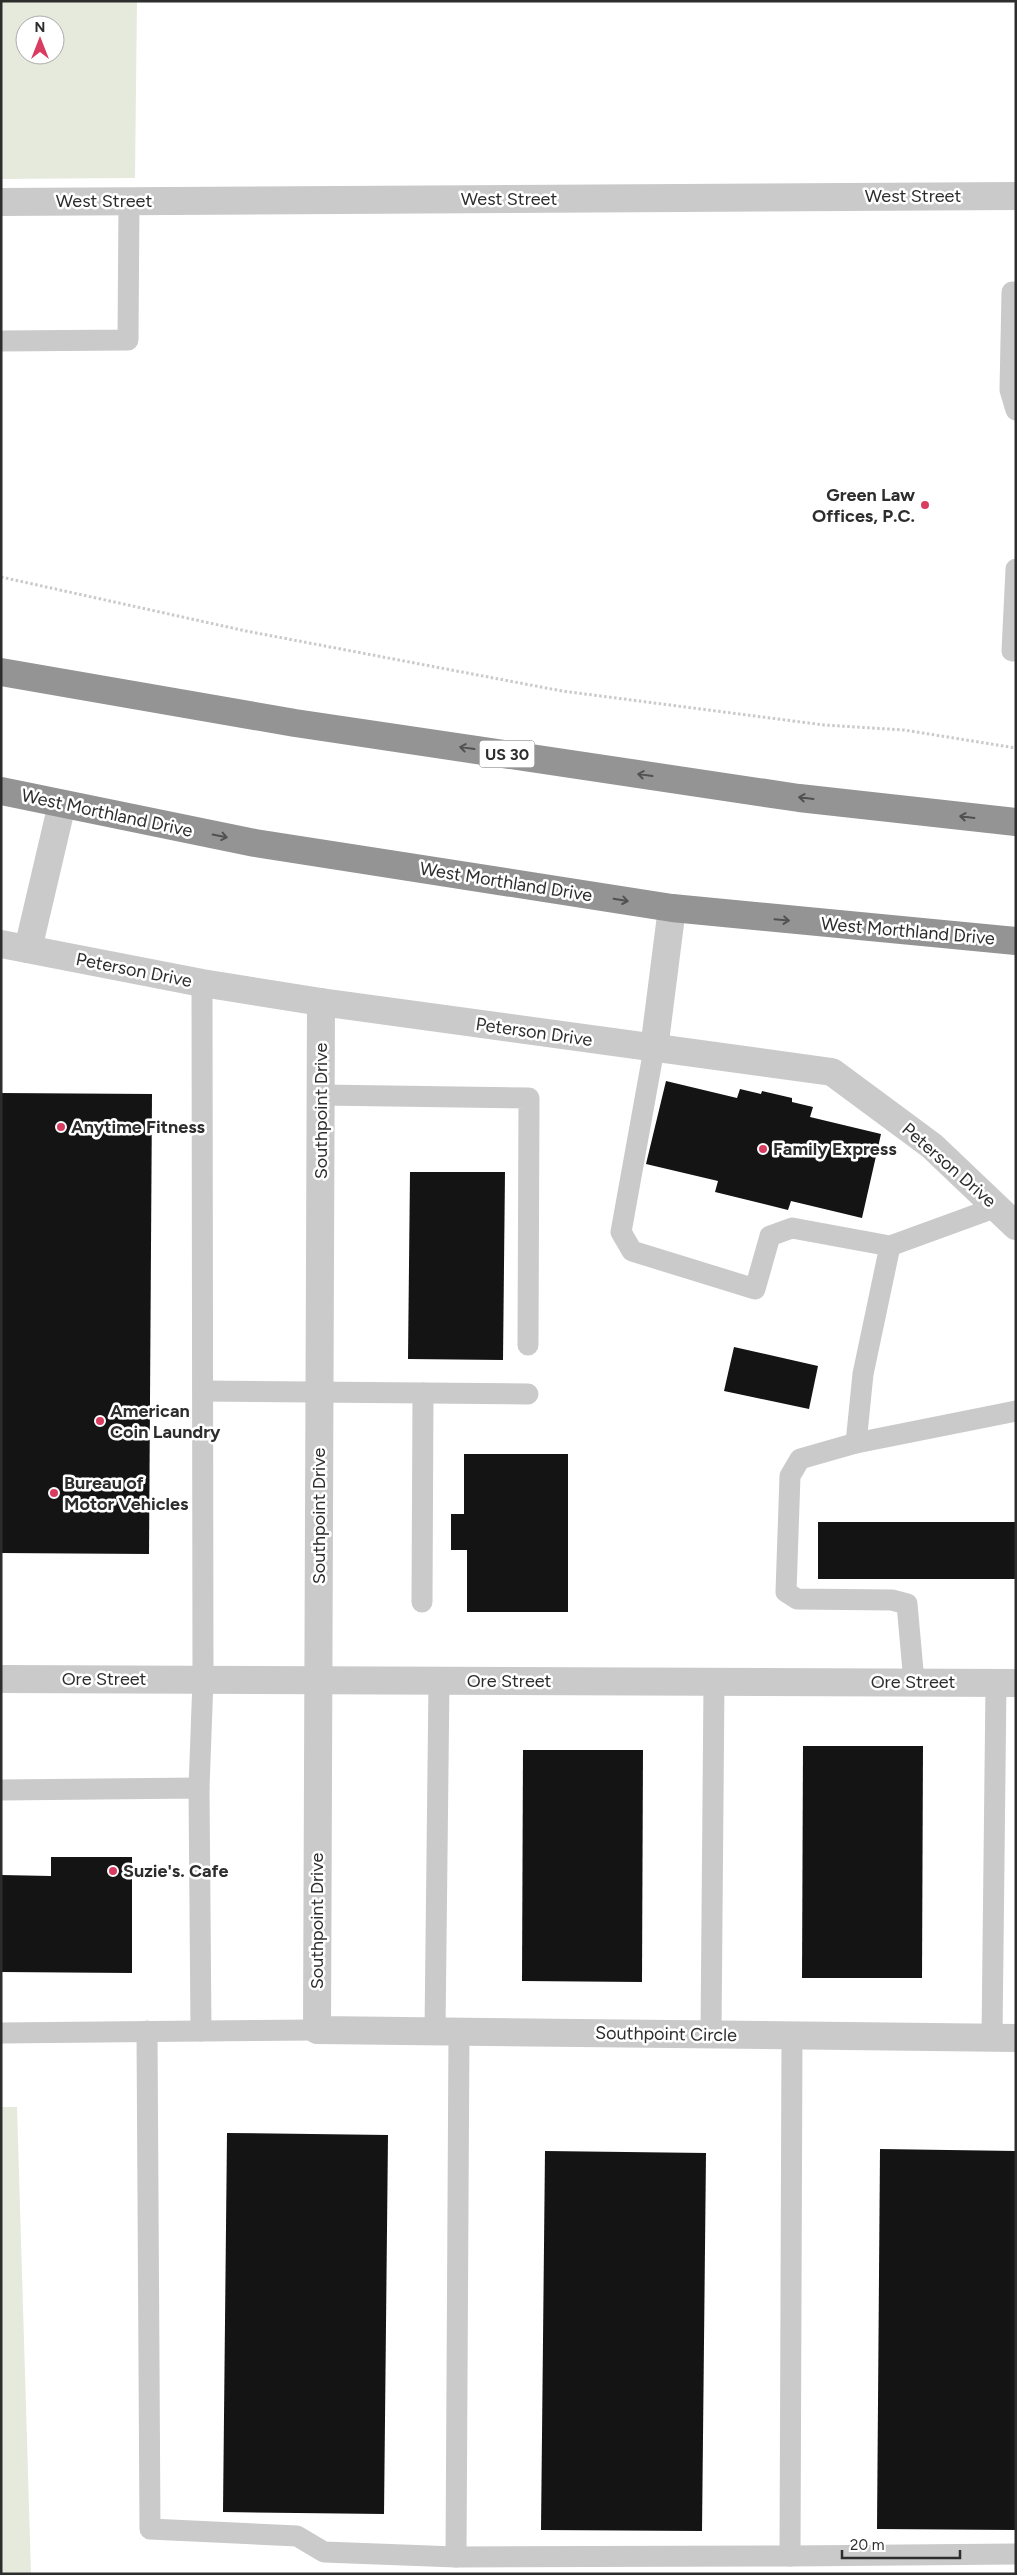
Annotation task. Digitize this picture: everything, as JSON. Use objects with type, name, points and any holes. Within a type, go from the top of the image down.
[{"type":"highway","name":"US 30","points":[[1,672],[295,723],[740,789],[1016,822]]},
{"type":"highway","name":"West Morthland Drive","points":[[1,791],[256,843],[672,908],[1016,940]]},
{"type":"street","name":"West Street","points":[[1,202],[1016,196]]},
{"type":"street","points":[[28,949],[62,804]]},
{"type":"street","points":[[654,1049],[672,908]]},
{"type":"street","name":"Peterson Drive","points":[[1,944],[202,983],[321,1002],[832,1072],[932,1146],[1016,1226]]},
{"type":"street","name":"Southpoint Drive","points":[[317,2030],[321,1002]]},
{"type":"street","name":"Ore Street","points":[[1,1678],[1006,1683]]},
{"type":"street","name":"Southpoint Circle","points":[[317,2030],[1004,2038]]},
{"type":"lane","points":[[1,342],[128,340],[129,201]]},
{"type":"lane","points":[[1012,292],[1010,390],[1016,410]]},
{"type":"lane","points":[[1012,652],[1016,570]]},
{"type":"lane","points":[[201,2031],[199,1788],[203,1680],[202,983]]},
{"type":"lane","points":[[654,1049],[621,1232],[632,1251],[755,1289],[770,1236],[792,1228],[890,1246],[997,1207]]},
{"type":"lane","points":[[320,1095],[528,1098],[528,1345]]},
{"type":"lane","points":[[856,1443],[863,1374],[890,1246]]},
{"type":"lane","points":[[203,1391],[528,1394]]},
{"type":"lane","points":[[422,1602],[423,1393]]},
{"type":"lane","points":[[914,1682],[907,1604],[892,1600],[797,1599],[786,1592],[790,1476],[800,1459],[856,1443],[1016,1411]]},
{"type":"lane","points":[[439,1680],[456,2557]]},
{"type":"lane","points":[[711,2034],[714,1682]]},
{"type":"lane","points":[[1004,2038],[1006,1683]]},
{"type":"lane","points":[[1,1790],[199,1788]]},
{"type":"lane","points":[[1,2033],[317,2030]]},
{"type":"lane","points":[[146,2031],[150,2530],[297,2536],[324,2552],[456,2557],[1016,2554]]},
{"type":"lane","points":[[790,2556],[792,2035]]},
{"type":"path","points":[[1,577],[246,630],[562,692],[824,725],[904,730],[1016,748]]},
{"type":"shaded area","points":[[1,1],[137,1],[135,178],[1,179]]},
{"type":"shaded area","points":[[1,2107],[17,2107],[31,2574],[1,2574]]},
{"type":"building","points":[[666,1081],[737,1098],[740,1089],[761,1094],[762,1091],[792,1098],[792,1102],[813,1107],[810,1117],[881,1134],[862,1218],[791,1201],[788,1210],[715,1192],[718,1181],[646,1164]]},
{"type":"building","points":[[1,1093],[152,1094],[149,1554],[1,1553]]},
{"type":"building","points":[[410,1172],[505,1172],[503,1360],[408,1359]]},
{"type":"building","points":[[734,1347],[818,1366],[809,1409],[724,1391]]},
{"type":"building","points":[[464,1454],[568,1454],[568,1612],[467,1612],[467,1550],[451,1550],[451,1514],[464,1514]]},
{"type":"building","points":[[818,1522],[1016,1522],[1016,1579],[818,1579]]},
{"type":"building","points":[[803,1746],[923,1746],[922,1978],[802,1978]]},
{"type":"building","points":[[523,1750],[643,1750],[642,1982],[522,1981]]},
{"type":"building","points":[[51,1857],[132,1857],[132,1973],[1,1972],[1,1875],[51,1876]]},
{"type":"building","points":[[227,2133],[388,2135],[384,2514],[223,2512]]},
{"type":"building","points":[[880,2149],[1016,2151],[1016,2530],[877,2529]]},
{"type":"building","points":[[545,2151],[706,2153],[702,2531],[541,2530]]},
{"type":"place","name":"Green Law Offices, P.C.","points":[[925,505]]},
{"type":"place","name":"Anytime Fitness","points":[[61,1127]]},
{"type":"place","name":"Family Express","points":[[763,1149]]},
{"type":"place","name":"American Coin Laundry","points":[[100,1421]]},
{"type":"place","name":"Bureau of Motor Vehicles","points":[[54,1493]]},
{"type":"place","name":"Suzie's. Cafe","points":[[113,1871]]}]
